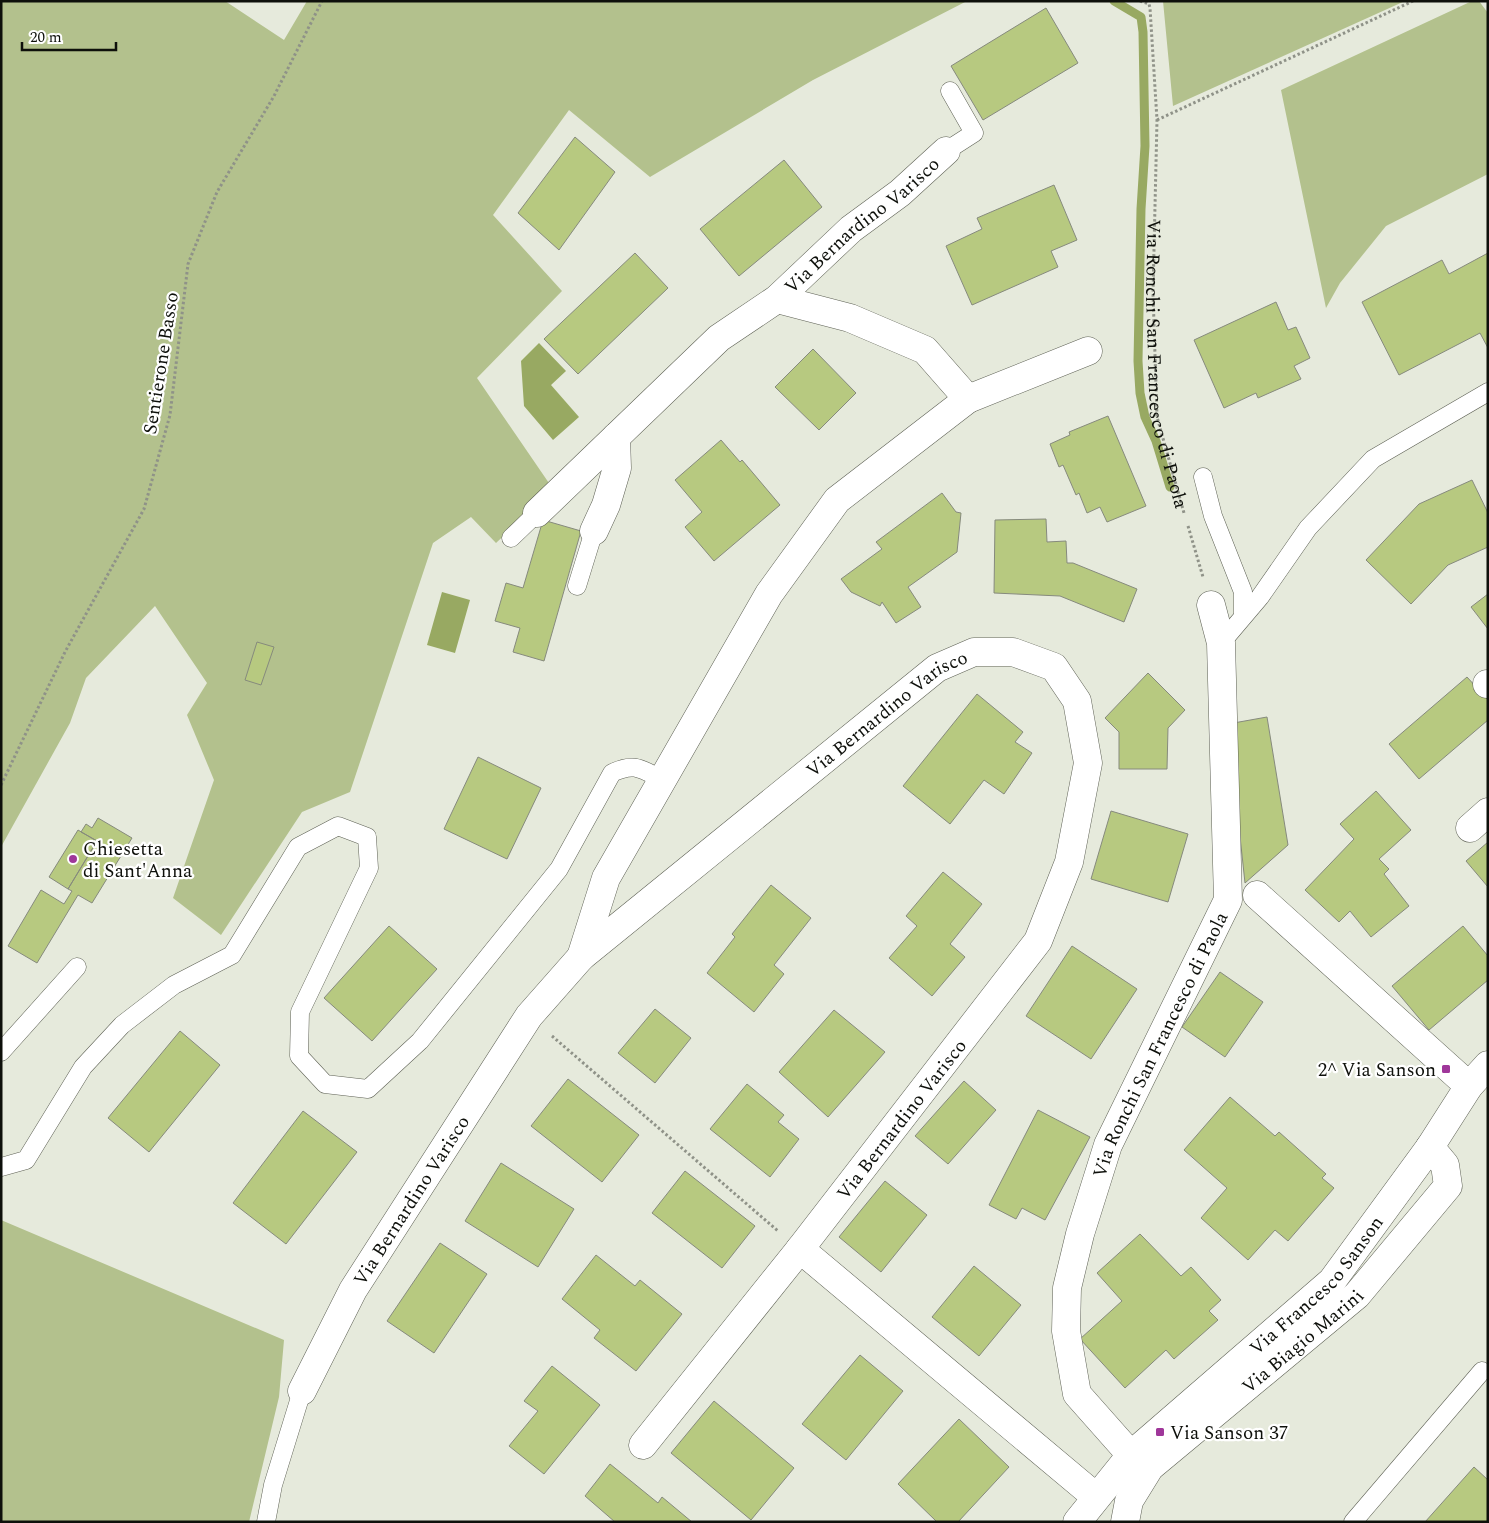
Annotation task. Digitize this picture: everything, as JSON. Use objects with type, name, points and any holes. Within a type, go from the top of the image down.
[{"type":"street","name":"Via Bernardino Varisco","points":[[537,512],[719,338],[777,299],[851,229],[900,193],[946,151]]},
{"type":"street","name":"Via Bernardino Varisco","points":[[777,299],[850,318],[925,350],[968,399]]},
{"type":"street","name":"Via Bernardino Varisco","points":[[582,957],[606,878],[769,594],[837,500],[968,399],[1088,351]]},
{"type":"street","points":[[594,531],[606,505],[617,468],[616,437]]},
{"type":"street","name":"Via Ronchi San Francesco di Paola","points":[[1131,1455],[1077,1394],[1066,1331],[1067,1288],[1080,1234],[1108,1145],[1228,900],[1221,643],[1210,605]]},
{"type":"street","name":"Via Bernardino Varisco","points":[[302,1391],[353,1290],[529,1016],[582,957],[937,668],[974,652],[1013,652],[1054,667],[1077,700],[1088,763],[1069,862],[1038,941],[800,1249],[643,1445]]},
{"type":"street","points":[[1257,895],[1469,1086]]},
{"type":"street","name":"Via Francesco Sanson","points":[[1131,1455],[1332,1281],[1430,1147],[1469,1086],[1488,1065]]},
{"type":"street","name":"Via Biagio Marini","points":[[1125,1522],[1128,1501],[1150,1467],[1357,1295],[1448,1186],[1445,1165],[1430,1147]]},
{"type":"street","points":[[800,1249],[1096,1497]]},
{"type":"street","points":[[1077,1522],[1131,1455]]},
{"type":"lane","points":[[946,151],[974,134],[950,91]]},
{"type":"lane","points":[[1221,643],[1260,597],[1308,528],[1373,459],[1488,392]]},
{"type":"lane","points":[[1203,477],[1213,516],[1243,592],[1243,617]]},
{"type":"lane","points":[[511,538],[537,512]]},
{"type":"lane","points":[[577,586],[594,531]]},
{"type":"lane","points":[[1,1168],[26,1160],[83,1067],[122,1025],[174,985],[232,956],[298,847],[338,826],[367,837],[369,868],[300,1012],[299,1056],[325,1084],[368,1089],[420,1041],[559,868],[612,773],[626,766],[638,767],[663,780]]},
{"type":"lane","points":[[1,1052],[77,967]]},
{"type":"lane","points":[[1353,1522],[1482,1371]]},
{"type":"lane","points":[[266,1522],[273,1485],[302,1391]]},
{"type":"path","name":"Sentierone Basso","points":[[1,785],[65,652],[144,509],[170,415],[188,264],[217,192],[274,96],[322,1]]},
{"type":"path","name":"Via Ronchi San Francesco di Paola","points":[[1140,1],[1149,4],[1150,8],[1158,120],[1153,293],[1157,417],[1210,605]]},
{"type":"path","points":[[1158,120],[1413,1]]},
{"type":"path","points":[[529,1016],[800,1249]]},
{"type":"shaded area","points":[[1,1],[225,1],[284,40],[307,1],[967,1],[813,80],[650,177],[569,110],[493,215],[562,291],[477,378],[553,489],[496,543],[471,517],[433,543],[350,792],[302,812],[221,935],[173,898],[214,780],[187,715],[207,683],[155,606],[86,678],[70,723],[1,847]]},
{"type":"shaded area","points":[[1163,1],[1405,1],[1173,106]]},
{"type":"shaded area","points":[[1472,1],[1479,1],[1488,13],[1488,174],[1386,226],[1340,283],[1326,308],[1281,90]]},
{"type":"shaded area","points":[[539,343],[566,371],[551,385],[579,417],[553,440],[524,406],[521,361]]},
{"type":"shaded area","points":[[442,592],[470,600],[455,653],[427,645]]},
{"type":"shaded area","points":[[1,1220],[284,1340],[279,1397],[249,1522],[1,1522]]},
{"type":"building","points":[[1046,8],[1078,63],[983,120],[951,66]]},
{"type":"building","points":[[575,137],[615,172],[559,250],[518,213]]},
{"type":"building","points":[[784,160],[822,207],[739,276],[700,229]]},
{"type":"building","points":[[1054,185],[1077,240],[1051,251],[1058,267],[972,305],[946,246],[982,229],[977,218]]},
{"type":"building","points":[[635,253],[668,288],[578,374],[544,339]]},
{"type":"building","points":[[1488,253],[1488,348],[1480,333],[1399,375],[1362,302],[1442,260],[1449,274]]},
{"type":"building","points":[[1276,302],[1288,330],[1296,327],[1310,358],[1294,366],[1301,379],[1258,398],[1256,393],[1224,408],[1194,340]]},
{"type":"building","points":[[813,349],[856,393],[819,430],[775,387]]},
{"type":"building","points":[[1108,416],[1146,506],[1107,522],[1100,507],[1087,513],[1079,493],[1076,495],[1063,465],[1059,467],[1050,444],[1070,435],[1069,432]]},
{"type":"building","points":[[721,440],[740,462],[742,460],[780,505],[714,561],[685,527],[702,512],[675,480]]},
{"type":"building","points":[[1472,480],[1488,513],[1488,547],[1448,565],[1411,604],[1366,560],[1419,504]]},
{"type":"building","points":[[942,493],[956,512],[961,513],[957,552],[908,587],[921,607],[896,623],[882,602],[880,606],[851,592],[841,579],[882,549],[876,542]]},
{"type":"building","points":[[1046,519],[1047,542],[1066,541],[1067,563],[1073,563],[1137,589],[1124,622],[1060,596],[994,593],[995,520]]},
{"type":"building","points":[[543,520],[581,531],[544,661],[513,652],[520,628],[495,621],[506,583],[523,588]]},
{"type":"building","points":[[1488,594],[1488,629],[1471,607]]},
{"type":"building","points":[[257,642],[274,647],[261,685],[245,680]]},
{"type":"building","points":[[1148,673],[1185,710],[1168,728],[1167,769],[1119,769],[1119,732],[1105,718]]},
{"type":"building","points":[[1467,677],[1488,700],[1488,720],[1419,779],[1389,744]]},
{"type":"building","points":[[977,694],[1023,732],[1015,742],[1032,753],[1004,794],[984,780],[950,824],[903,786]]},
{"type":"building","points":[[1267,717],[1288,845],[1245,883],[1228,724]]},
{"type":"building","points":[[478,757],[541,788],[507,859],[444,829]]},
{"type":"building","points":[[1376,791],[1411,830],[1379,859],[1389,869],[1384,874],[1409,906],[1371,937],[1350,911],[1339,922],[1305,890],[1354,839],[1340,824]]},
{"type":"building","points":[[1111,811],[1188,834],[1168,902],[1091,879]]},
{"type":"building","points":[[98,818],[132,838],[92,903],[78,895],[37,963],[8,946],[41,890],[64,904],[72,891],[68,889],[97,841],[81,832],[86,824],[92,828]]},
{"type":"building","name":"Chiesetta di Sant'Anna","points":[[78,830],[97,841],[68,889],[49,877]]},
{"type":"building","points":[[1488,842],[1488,887],[1466,861]]},
{"type":"building","points":[[943,872],[982,904],[950,944],[965,957],[932,996],[889,958],[917,926],[906,916]]},
{"type":"building","points":[[771,885],[811,918],[774,965],[784,974],[754,1012],[707,973],[735,937],[732,934]]},
{"type":"building","points":[[389,926],[437,969],[372,1041],[324,998]]},
{"type":"building","points":[[1463,926],[1488,956],[1488,980],[1429,1030],[1392,986]]},
{"type":"building","points":[[1072,946],[1137,989],[1091,1059],[1026,1016]]},
{"type":"building","points":[[1220,972],[1263,1002],[1225,1057],[1182,1027]]},
{"type":"building","points":[[655,1009],[691,1038],[655,1083],[618,1053]]},
{"type":"building","points":[[834,1010],[885,1052],[828,1117],[779,1072]]},
{"type":"building","points":[[180,1031],[220,1065],[149,1152],[108,1118]]},
{"type":"building","points":[[568,1079],[639,1135],[602,1182],[531,1126]]},
{"type":"building","points":[[964,1081],[996,1110],[948,1164],[915,1136]]},
{"type":"building","points":[[747,1084],[784,1115],[778,1122],[799,1139],[770,1177],[710,1129]]},
{"type":"building","points":[[1230,1097],[1275,1136],[1279,1132],[1326,1174],[1322,1178],[1334,1188],[1288,1241],[1275,1230],[1248,1260],[1201,1218],[1227,1188],[1184,1150]]},
{"type":"building","points":[[1038,1110],[1090,1137],[1045,1220],[1022,1208],[1016,1219],[989,1205]]},
{"type":"building","points":[[303,1111],[357,1152],[286,1244],[233,1203]]},
{"type":"building","points":[[501,1163],[574,1209],[538,1267],[465,1221]]},
{"type":"building","points":[[685,1171],[755,1226],[722,1268],[652,1213]]},
{"type":"building","points":[[885,1181],[927,1215],[881,1272],[839,1237]]},
{"type":"building","points":[[1140,1234],[1181,1276],[1191,1267],[1221,1300],[1209,1311],[1218,1320],[1174,1359],[1166,1350],[1125,1388],[1080,1339],[1122,1301],[1097,1273]]},
{"type":"building","points":[[440,1243],[487,1274],[434,1353],[387,1321]]},
{"type":"building","points":[[596,1255],[635,1286],[640,1280],[682,1314],[636,1371],[594,1338],[600,1330],[562,1299]]},
{"type":"building","points":[[974,1266],[1021,1305],[979,1356],[932,1317]]},
{"type":"building","points":[[860,1355],[903,1391],[846,1460],[802,1424]]},
{"type":"building","points":[[552,1366],[600,1405],[544,1474],[509,1446],[538,1411],[524,1401]]},
{"type":"building","points":[[714,1401],[794,1468],[751,1520],[671,1453]]},
{"type":"building","points":[[959,1419],[1009,1467],[958,1522],[937,1522],[898,1484]]},
{"type":"building","points":[[610,1464],[658,1503],[662,1497],[692,1522],[615,1522],[585,1496]]},
{"type":"building","points":[[1474,1467],[1488,1480],[1488,1522],[1425,1522]]},
{"type":"waterway","points":[[1114,1],[1141,17],[1143,32],[1145,146],[1141,209],[1138,361],[1140,393],[1145,417],[1156,441],[1170,487]]},
{"type":"place","name":"Chiesetta di Sant'Anna","points":[[73,859]]},
{"type":"place","name":"2^ Via Sanson","points":[[1446,1069]]},
{"type":"place","name":"Via Sanson 37","points":[[1160,1432]]}]
